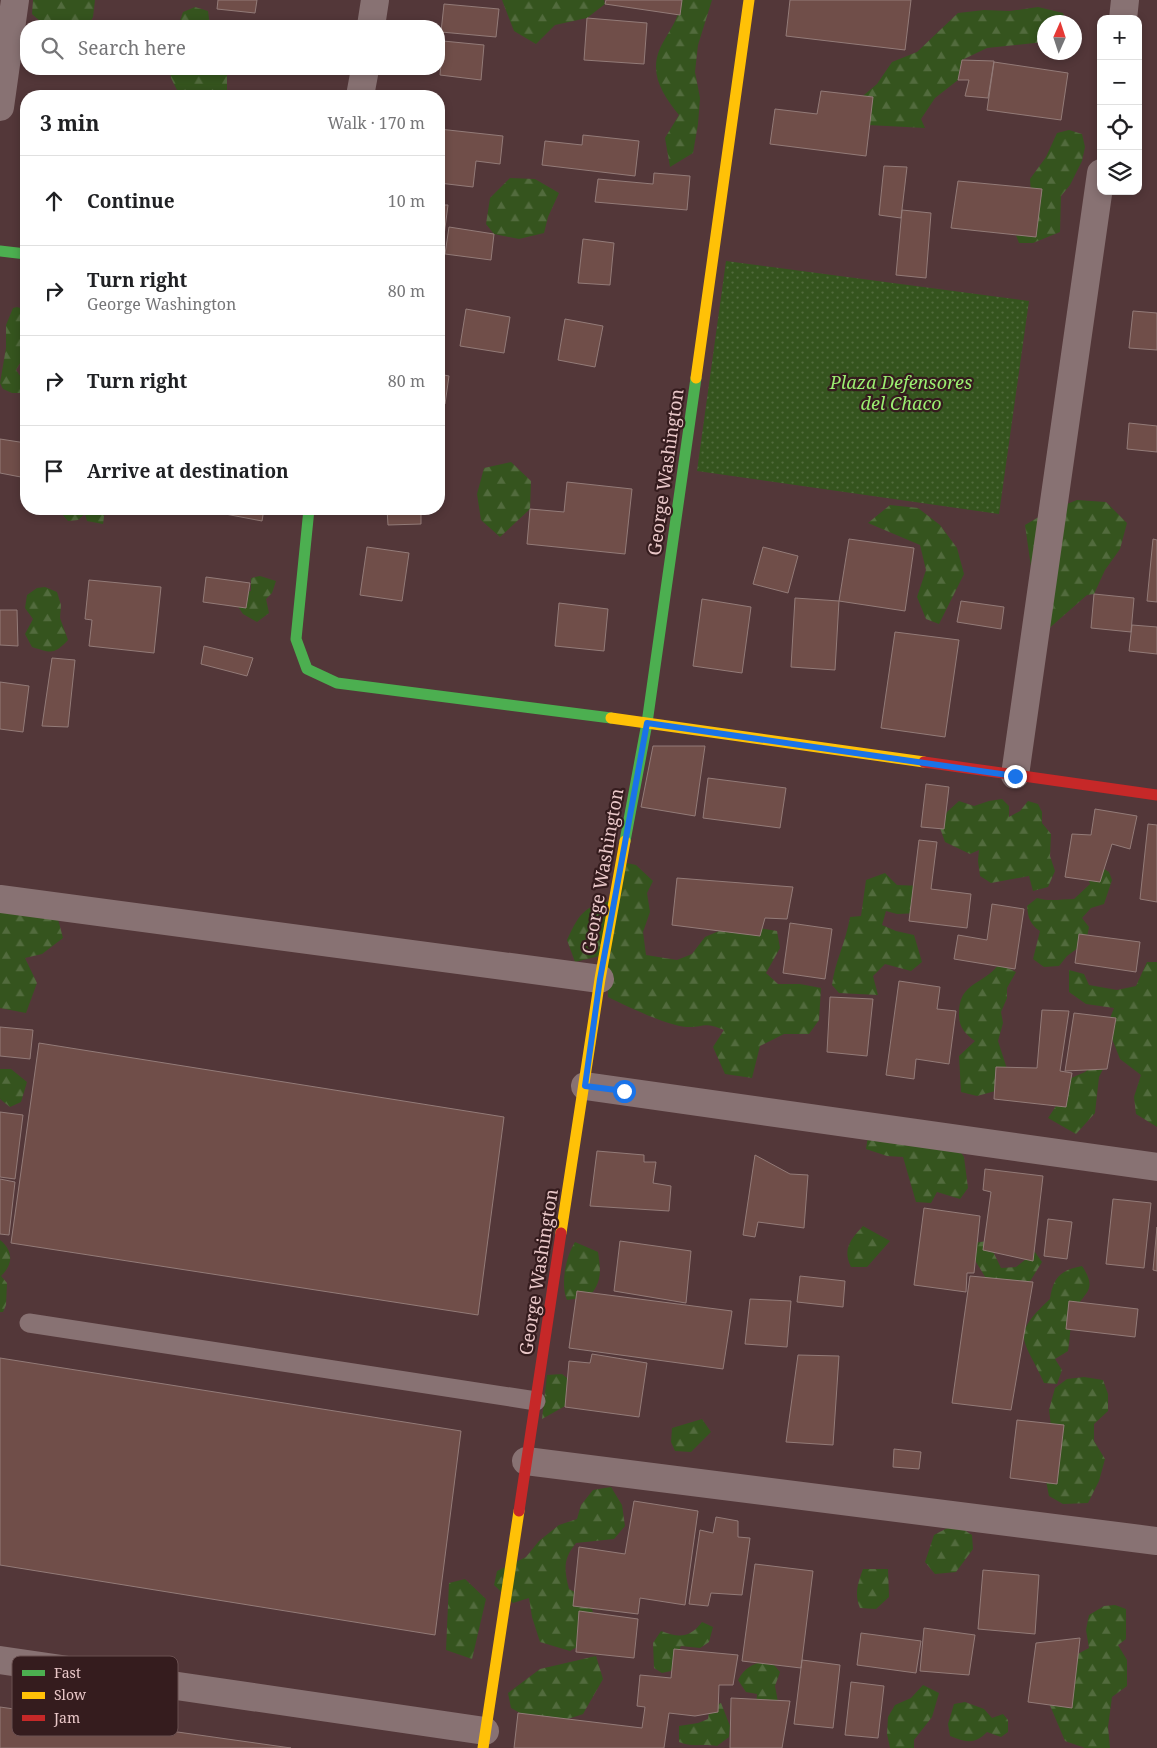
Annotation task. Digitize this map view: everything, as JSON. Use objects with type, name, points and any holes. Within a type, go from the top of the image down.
[{"type":"street","points":[[0,107],[15,0]]},
{"type":"street","points":[[372,20],[375,0]]},
{"type":"street","name":"George Washington","points":[[484,1739],[600,979],[647,723],[749,0]]},
{"type":"street","points":[[1123,15],[1125,0]]},
{"type":"street","points":[[361,90],[364,75]]},
{"type":"street","points":[[1015,776],[1098,195]]},
{"type":"street","points":[[0,251],[20,253]]},
{"type":"street","points":[[308,515],[296,639],[307,669],[337,683],[647,723],[1157,795]]},
{"type":"street","points":[[0,899],[600,979]]},
{"type":"street","points":[[585,1086],[1157,1167]]},
{"type":"street","points":[[526,1461],[1157,1541]]},
{"type":"street","points":[[178,1689],[484,1739]]},
{"type":"lane","points":[[29,1323],[536,1401]]},
{"type":"green space","points":[[33,0],[95,0],[91,20],[40,20],[32,14]]},
{"type":"green space","points":[[502,0],[604,0],[605,4],[587,18],[555,25],[536,44],[514,31]]},
{"type":"green space","points":[[680,0],[712,0],[698,45],[695,72],[700,98],[693,153],[670,167],[665,138],[679,115],[661,88],[656,70],[656,60],[659,50],[677,16]]},
{"type":"green space","points":[[195,7],[208,11],[209,20],[180,20],[183,12]]},
{"type":"green space","points":[[1038,7],[1063,13],[1064,15],[1037,15],[1037,43],[987,48],[962,60],[958,80],[935,98],[921,119],[925,128],[868,125],[857,101],[877,84],[892,62],[917,52],[958,13],[984,10],[1010,11]]},
{"type":"green space","points":[[171,75],[227,75],[227,90],[177,90]]},
{"type":"green space","points":[[1069,130],[1082,134],[1085,147],[1082,161],[1070,185],[1061,196],[1060,232],[1033,243],[1019,243],[1014,230],[1031,193],[1030,179],[1046,157],[1057,133]]},
{"type":"green space","points":[[510,178],[535,179],[559,193],[548,217],[544,233],[519,239],[494,234],[486,224],[490,198]]},
{"type":"green space","name":"Plaza Defensores del Chaco","points":[[726,261],[1029,301],[999,514],[697,471]]},
{"type":"green space","points":[[13,308],[20,308],[20,363],[16,370],[20,376],[20,393],[12,393],[3,389],[0,383],[6,348],[6,325]]},
{"type":"green space","points":[[511,462],[531,481],[530,509],[500,537],[481,520],[477,494],[484,468]]},
{"type":"green space","points":[[1077,500],[1106,502],[1127,523],[1120,549],[1105,570],[1094,594],[1087,595],[1046,631],[1033,581],[1025,525],[1049,511]]},
{"type":"green space","points":[[890,505],[918,508],[940,525],[957,548],[964,574],[939,624],[926,619],[917,597],[926,570],[920,545],[868,523]]},
{"type":"green space","points":[[63,515],[84,515],[78,520],[68,521]]},
{"type":"green space","points":[[85,515],[104,515],[103,524],[87,521]]},
{"type":"green space","points":[[260,576],[276,581],[272,593],[266,599],[269,613],[257,622],[243,614],[237,605],[242,592],[251,591],[251,578]]},
{"type":"green space","points":[[45,587],[57,592],[61,605],[60,618],[68,640],[52,651],[44,651],[32,647],[25,634],[33,619],[25,608],[27,595],[37,588]]},
{"type":"green space","points":[[1002,799],[1009,806],[1009,817],[1020,811],[1028,801],[1038,804],[1042,812],[1042,823],[1051,834],[1050,856],[1055,871],[1048,887],[1033,891],[1029,876],[991,883],[980,876],[979,850],[970,854],[945,842],[940,828],[947,812],[959,801],[974,806]]},
{"type":"green space","points":[[627,863],[636,865],[653,881],[647,893],[650,912],[643,932],[646,955],[677,960],[692,954],[705,937],[735,924],[777,931],[780,948],[766,973],[778,984],[800,984],[821,988],[819,1020],[809,1034],[784,1034],[760,1046],[752,1078],[725,1074],[713,1047],[724,1030],[707,1025],[678,1026],[646,1015],[608,997],[608,954],[575,962],[567,940],[580,916],[585,911],[597,904],[616,900]]},
{"type":"green space","points":[[1101,867],[1109,872],[1112,880],[1104,904],[1091,908],[1082,918],[1089,927],[1086,942],[1067,956],[1059,966],[1044,967],[1033,959],[1040,931],[1030,920],[1027,906],[1037,898],[1051,900],[1074,899],[1090,884],[1087,875]]},
{"type":"green space","points":[[885,873],[897,885],[922,886],[921,913],[897,914],[886,911],[882,925],[896,931],[914,935],[922,962],[911,971],[885,964],[873,976],[878,995],[839,993],[832,985],[850,917],[861,916],[866,880]]},
{"type":"green space","points":[[0,908],[58,919],[63,938],[42,954],[25,958],[37,983],[26,1013],[0,1008]]},
{"type":"green space","points":[[1147,962],[1157,962],[1157,1127],[1136,1114],[1134,1097],[1141,1075],[1120,1059],[1107,1026],[1114,1008],[1086,1004],[1069,992],[1069,970],[1084,974],[1089,985],[1117,990],[1136,986]]},
{"type":"green space","points":[[999,964],[1016,972],[1007,988],[1007,998],[1001,1012],[1003,1023],[998,1041],[1008,1072],[999,1090],[977,1096],[961,1092],[959,1056],[975,1041],[960,1024],[960,1005],[967,990],[993,971]]},
{"type":"green space","points":[[1098,1060],[1103,1069],[1099,1077],[1095,1113],[1076,1134],[1048,1118],[1058,1103],[1069,1079],[1085,1072]]},
{"type":"green space","points":[[0,1069],[11,1069],[27,1082],[21,1102],[10,1107],[0,1099]]},
{"type":"green space","points":[[869,1130],[954,1143],[964,1157],[968,1188],[960,1199],[937,1192],[931,1203],[916,1202],[903,1157],[887,1156],[866,1149]]},
{"type":"green space","points":[[863,1226],[890,1241],[867,1267],[851,1267],[847,1255],[849,1245]]},
{"type":"green space","points":[[0,1240],[5,1244],[10,1253],[10,1263],[1,1276],[7,1283],[6,1305],[3,1312],[0,1312]]},
{"type":"green space","points":[[988,1241],[1001,1268],[1016,1267],[1035,1252],[1042,1262],[1027,1286],[990,1285],[970,1252],[972,1243]]},
{"type":"green space","points":[[575,1242],[598,1252],[600,1276],[589,1297],[567,1300],[564,1286],[565,1270]]},
{"type":"green space","points":[[1082,1266],[1087,1275],[1089,1287],[1073,1315],[1068,1351],[1055,1359],[1062,1370],[1057,1384],[1044,1383],[1026,1347],[1025,1331],[1029,1322],[1050,1299],[1053,1285],[1059,1276],[1063,1272]]},
{"type":"green space","points":[[562,1374],[573,1383],[574,1401],[542,1419],[547,1375]]},
{"type":"green space","points":[[1084,1377],[1103,1380],[1108,1394],[1108,1411],[1094,1424],[1094,1441],[1105,1459],[1099,1481],[1088,1503],[1063,1504],[1049,1496],[1044,1471],[1052,1434],[1049,1410],[1055,1388],[1067,1379]]},
{"type":"green space","points":[[702,1419],[711,1432],[691,1452],[675,1451],[671,1442],[672,1428]]},
{"type":"green space","points":[[611,1487],[622,1505],[625,1526],[614,1539],[576,1543],[569,1554],[566,1565],[569,1589],[588,1602],[591,1608],[595,1620],[594,1637],[570,1651],[540,1642],[532,1617],[529,1598],[513,1603],[494,1585],[497,1571],[526,1557],[539,1541],[559,1525],[577,1519],[581,1505],[593,1490]]},
{"type":"green space","points":[[955,1524],[972,1535],[973,1549],[956,1572],[935,1574],[925,1562],[934,1535]]},
{"type":"green space","points":[[863,1569],[888,1569],[889,1597],[876,1609],[860,1608],[858,1603],[857,1589]]},
{"type":"green space","points":[[465,1579],[486,1599],[472,1659],[446,1650],[449,1583]]},
{"type":"green space","points":[[1115,1605],[1126,1609],[1126,1639],[1118,1645],[1127,1660],[1127,1686],[1112,1697],[1108,1727],[1110,1748],[1085,1748],[1065,1741],[1046,1696],[1072,1657],[1089,1648],[1086,1630],[1089,1615],[1104,1606]]},
{"type":"green space","points":[[702,1622],[713,1627],[709,1642],[700,1648],[681,1646],[676,1657],[675,1670],[662,1673],[654,1668],[653,1643],[661,1631],[673,1635],[684,1635],[693,1631]]},
{"type":"green space","points":[[596,1656],[603,1679],[583,1714],[562,1721],[546,1722],[531,1718],[511,1708],[508,1693],[540,1669]]},
{"type":"green space","points":[[770,1660],[780,1672],[775,1686],[778,1702],[756,1708],[757,1694],[746,1692],[738,1680],[744,1671],[751,1666]]},
{"type":"green space","points":[[923,1685],[939,1693],[932,1717],[914,1740],[914,1748],[890,1748],[887,1734],[888,1717],[895,1705],[911,1698]]},
{"type":"green space","points":[[965,1702],[984,1709],[992,1718],[1003,1714],[1008,1720],[1008,1732],[1001,1737],[987,1732],[974,1741],[960,1740],[950,1736],[948,1724],[954,1704]]},
{"type":"green space","points":[[721,1703],[730,1726],[729,1737],[717,1746],[689,1745],[679,1742],[679,1726],[698,1723],[708,1719],[710,1706]]},
{"type":"building","points":[[218,0],[257,0],[255,13],[217,9]]},
{"type":"building","points":[[606,0],[682,0],[680,15],[605,4]]},
{"type":"building","points":[[790,0],[911,0],[905,50],[786,36]]},
{"type":"building","points":[[444,4],[499,9],[496,37],[445,32],[445,20],[442,20]]},
{"type":"building","points":[[587,18],[647,23],[644,64],[584,60]]},
{"type":"building","points":[[445,41],[484,45],[481,80],[440,75],[445,75]]},
{"type":"building","points":[[962,60],[994,61],[988,98],[965,96],[969,80],[958,80]]},
{"type":"building","points":[[994,62],[1068,73],[1061,120],[987,110]]},
{"type":"building","points":[[821,91],[873,97],[866,156],[770,144],[775,109],[817,114]]},
{"type":"building","points":[[445,130],[503,136],[500,164],[476,161],[473,187],[445,184]]},
{"type":"building","points":[[583,135],[639,141],[635,176],[542,165],[545,141],[582,145]]},
{"type":"building","points":[[884,166],[907,167],[901,218],[879,215]]},
{"type":"building","points":[[654,173],[690,176],[687,210],[595,202],[598,179],[653,184]]},
{"type":"building","points":[[958,181],[1042,189],[1036,237],[951,228]]},
{"type":"building","points":[[445,205],[448,205],[445,228]]},
{"type":"building","points":[[902,210],[931,213],[926,278],[896,275]]},
{"type":"building","points":[[449,227],[494,234],[491,260],[445,254]]},
{"type":"building","points":[[583,239],[614,243],[610,285],[578,283]]},
{"type":"building","points":[[466,309],[510,317],[504,353],[460,346]]},
{"type":"building","points":[[1133,311],[1157,313],[1157,350],[1129,348]]},
{"type":"building","points":[[565,319],[603,326],[595,367],[558,360]]},
{"type":"building","points":[[445,375],[449,376],[445,404]]},
{"type":"building","points":[[1129,423],[1157,426],[1157,452],[1127,449]]},
{"type":"building","points":[[0,439],[20,442],[20,477],[0,473]]},
{"type":"building","points":[[567,482],[632,489],[625,554],[527,544],[530,509],[564,512]]},
{"type":"building","points":[[230,515],[263,515],[262,521]]},
{"type":"building","points":[[387,515],[421,515],[421,524],[388,525]]},
{"type":"building","points":[[849,539],[914,548],[905,611],[839,601]]},
{"type":"building","points":[[1153,539],[1157,540],[1157,602],[1147,601]]},
{"type":"building","points":[[367,547],[409,553],[402,601],[360,595]]},
{"type":"building","points":[[763,547],[798,556],[788,593],[753,584]]},
{"type":"building","points":[[206,577],[250,583],[246,608],[203,602]]},
{"type":"building","points":[[89,580],[161,587],[154,653],[89,646],[92,620],[85,619]]},
{"type":"building","points":[[1094,594],[1134,598],[1131,632],[1091,628]]},
{"type":"building","points":[[795,598],[839,601],[835,670],[791,667]]},
{"type":"building","points":[[702,599],[751,607],[742,673],[693,666]]},
{"type":"building","points":[[961,601],[1004,607],[1001,629],[957,622]]},
{"type":"building","points":[[559,603],[608,609],[604,651],[555,646]]},
{"type":"building","points":[[0,610],[17,610],[18,646],[0,645]]},
{"type":"building","points":[[1132,625],[1157,627],[1157,654],[1129,651]]},
{"type":"building","points":[[895,632],[959,640],[945,737],[881,728]]},
{"type":"building","points":[[204,646],[253,658],[247,676],[201,664]]},
{"type":"building","points":[[52,658],[75,660],[68,727],[42,726]]},
{"type":"building","points":[[0,682],[29,686],[23,732],[0,729]]},
{"type":"building","points":[[653,746],[705,746],[695,816],[641,807]]},
{"type":"building","points":[[708,778],[786,788],[780,828],[703,818]]},
{"type":"building","points":[[926,784],[949,787],[944,829],[921,827]]},
{"type":"building","points":[[1095,809],[1137,816],[1130,849],[1112,844],[1100,882],[1065,877],[1072,834],[1091,835]]},
{"type":"building","points":[[1148,824],[1157,825],[1157,902],[1140,899]]},
{"type":"building","points":[[919,840],[937,842],[931,889],[971,894],[967,928],[909,921]]},
{"type":"building","points":[[677,878],[793,887],[787,919],[765,918],[760,936],[672,925]]},
{"type":"building","points":[[992,904],[1024,909],[1015,969],[954,959],[958,935],[987,940]]},
{"type":"building","points":[[790,923],[832,929],[825,979],[783,973]]},
{"type":"building","points":[[1079,934],[1140,942],[1136,972],[1075,963]]},
{"type":"building","points":[[899,981],[940,987],[937,1009],[956,1011],[949,1064],[916,1059],[914,1079],[886,1075]]},
{"type":"building","points":[[830,997],[873,999],[867,1056],[827,1052]]},
{"type":"building","points":[[1042,1010],[1069,1011],[1060,1071],[1072,1073],[1066,1107],[994,1099],[996,1067],[1037,1068]]},
{"type":"building","points":[[1074,1013],[1116,1018],[1107,1069],[1065,1071]]},
{"type":"building","points":[[0,1027],[33,1030],[30,1059],[0,1056]]},
{"type":"building","points":[[39,1043],[504,1117],[478,1315],[11,1243]]},
{"type":"building","points":[[0,1112],[23,1115],[15,1179],[0,1177]]},
{"type":"building","points":[[597,1151],[644,1155],[644,1162],[656,1162],[653,1183],[671,1186],[669,1211],[590,1206]]},
{"type":"building","points":[[755,1155],[790,1174],[808,1175],[804,1228],[758,1222],[755,1237],[743,1235]]},
{"type":"building","points":[[985,1169],[1043,1176],[1033,1261],[983,1250],[991,1192],[983,1190]]},
{"type":"building","points":[[0,1179],[15,1182],[9,1235],[0,1234]]},
{"type":"building","points":[[1113,1199],[1151,1203],[1144,1268],[1106,1264]]},
{"type":"building","points":[[924,1208],[980,1216],[974,1273],[967,1273],[966,1292],[914,1285]]},
{"type":"building","points":[[1048,1219],[1072,1222],[1067,1259],[1044,1256]]},
{"type":"building","points":[[1157,1227],[1157,1271],[1153,1270]]},
{"type":"building","points":[[620,1241],[691,1251],[686,1303],[614,1291]]},
{"type":"building","points":[[800,1276],[845,1281],[843,1307],[797,1302]]},
{"type":"building","points":[[970,1276],[1033,1282],[1011,1410],[952,1403]]},
{"type":"building","points":[[577,1291],[732,1311],[723,1369],[569,1348]]},
{"type":"building","points":[[750,1299],[791,1301],[787,1347],[745,1344]]},
{"type":"building","points":[[1069,1301],[1138,1309],[1135,1337],[1066,1329]]},
{"type":"building","points":[[592,1354],[647,1363],[639,1417],[565,1407],[569,1361],[590,1363]]},
{"type":"building","points":[[798,1355],[839,1356],[833,1445],[786,1442]]},
{"type":"building","points":[[0,1358],[461,1431],[435,1635],[0,1565]]},
{"type":"building","points":[[1017,1420],[1064,1425],[1057,1484],[1010,1478]]},
{"type":"building","points":[[894,1449],[921,1452],[919,1469],[893,1467]]},
{"type":"building","points":[[634,1501],[698,1511],[685,1605],[640,1598],[638,1614],[573,1606],[579,1547],[625,1554]]},
{"type":"building","points":[[716,1517],[738,1521],[738,1537],[750,1538],[742,1595],[711,1593],[708,1606],[689,1604],[700,1530],[713,1533]]},
{"type":"building","points":[[755,1564],[813,1571],[801,1668],[742,1661]]},
{"type":"building","points":[[983,1570],[1039,1575],[1035,1634],[978,1629]]},
{"type":"building","points":[[579,1611],[638,1619],[634,1658],[576,1652]]},
{"type":"building","points":[[924,1628],[975,1635],[969,1675],[920,1671]]},
{"type":"building","points":[[861,1633],[921,1641],[916,1673],[857,1665]]},
{"type":"building","points":[[1080,1638],[1072,1708],[1028,1702],[1036,1643]]},
{"type":"building","points":[[674,1649],[738,1655],[733,1685],[719,1685],[718,1712],[695,1716],[669,1713],[664,1748],[514,1748],[518,1713],[642,1728],[645,1707],[637,1706],[640,1675],[671,1678]]},
{"type":"building","points":[[802,1660],[840,1665],[833,1728],[794,1724]]},
{"type":"building","points":[[851,1682],[884,1686],[878,1738],[845,1735]]},
{"type":"building","points":[[731,1698],[790,1701],[782,1748],[730,1748]]},
{"type":"building","points":[[0,1707],[12,1709],[12,1736],[178,1736],[178,1732],[291,1748],[0,1748]]},
{"type":"traffic: fast","points":[[0,251],[20,253]]},
{"type":"traffic: fast","points":[[625,841],[647,723],[696,378]]},
{"type":"traffic: fast","points":[[308,515],[296,639],[307,669],[337,683],[611,718]]},
{"type":"traffic: slow","points":[[696,378],[749,0]]},
{"type":"traffic: slow","points":[[611,718],[924,762]]},
{"type":"traffic: slow","points":[[561,1233],[600,979],[625,841]]},
{"type":"traffic: slow","points":[[483,1748],[519,1511]]},
{"type":"traffic: jam","points":[[924,762],[1157,795]]},
{"type":"traffic: jam","points":[[519,1511],[561,1233]]},
{"type":"route","points":[[624,1091],[585,1086],[600,979],[647,723],[1015,776]]}]
